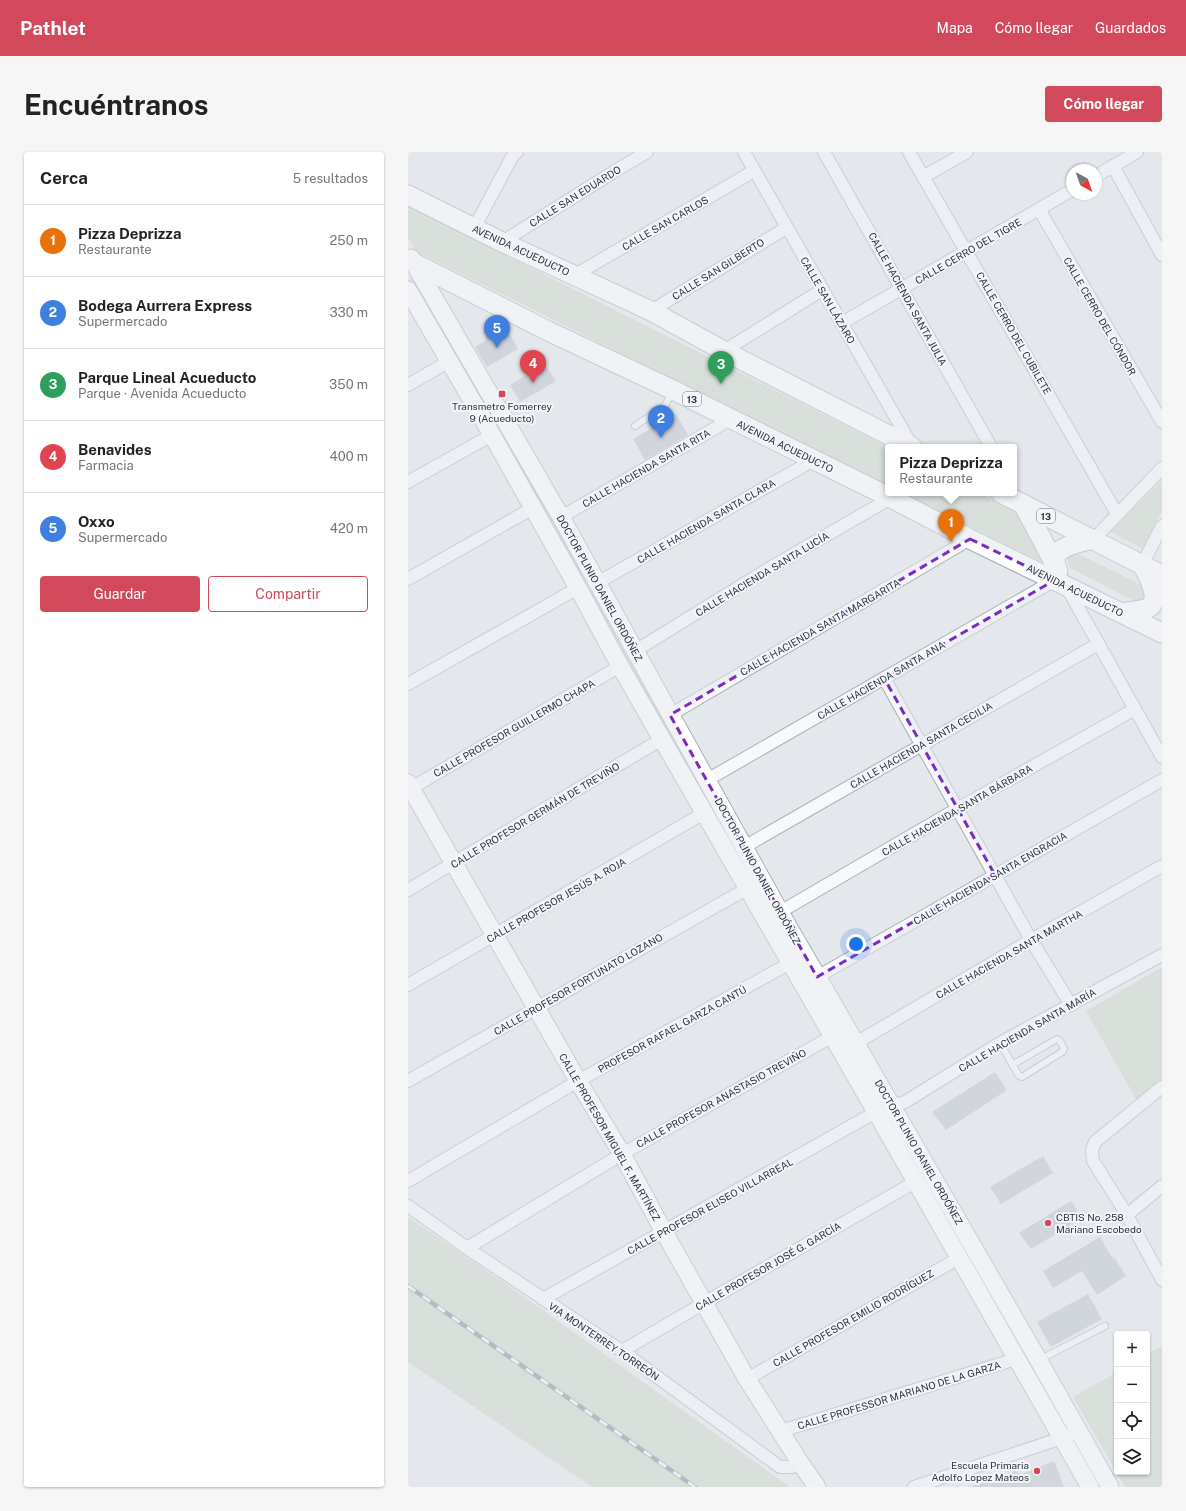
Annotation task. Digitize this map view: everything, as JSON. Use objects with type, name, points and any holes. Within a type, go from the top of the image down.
[{"type":"main road","name":"AVENIDA ACUEDUCTO","points":[[408,195],[502,242],[651,311],[724,351],[906,444]]},
{"type":"main road","name":"AVENIDA ACUEDUCTO","points":[[410,259],[548,331],[673,390],[885,495]]},
{"type":"main road","name":"AVENIDA ACUEDUCTO","points":[[887,496],[970,539],[1058,576],[1123,613],[1162,633]]},
{"type":"main road","name":"13","points":[[1018,496],[1092,540],[1162,576]]},
{"type":"main road","points":[[1018,496],[1058,576]]},
{"type":"main road","points":[[1058,576],[1055,556],[1060,550],[1068,546],[1092,540]]},
{"type":"main road","points":[[1123,613],[1146,608],[1151,606],[1154,602],[1155,591],[1153,584],[1142,565]]},
{"type":"street","points":[[474,228],[516,152]]},
{"type":"street","name":"CALLE SAN EDUARDO","points":[[502,242],[647,152]]},
{"type":"street","name":"CALLE SAN LÁZARO","points":[[744,152],[910,444]]},
{"type":"street","name":"CALLE HACIENDA SANTA JULIA","points":[[824,152],[989,444]]},
{"type":"street","name":"CALLE CERRO DEL CUBILETE","points":[[909,152],[1117,514]]},
{"type":"street","points":[[923,177],[967,152]]},
{"type":"street","points":[[1102,172],[1137,152]]},
{"type":"street","points":[[1113,166],[1162,255]]},
{"type":"street","name":"CALLE SAN CARLOS","points":[[575,275],[754,170]]},
{"type":"street","name":"CALLE CERRO DEL TIGRE","points":[[842,323],[1066,193]]},
{"type":"street","name":"CALLE CERRO DEL CÓNDOR","points":[[1038,209],[1162,422]]},
{"type":"street","name":"CALLE SAN GILBERTO","points":[[651,311],[786,228]]},
{"type":"street","name":"DOCTOR PLINIO DANIEL ORDÓÑEZ","points":[[410,259],[561,518],[780,912],[892,1104],[1110,1487]]},
{"type":"street","name":"DOCTOR PLINIO DANIEL ORDÓÑEZ","points":[[408,290],[492,435],[620,666],[1090,1487]]},
{"type":"street","points":[[724,351],[822,290]]},
{"type":"street","points":[[408,384],[450,361]]},
{"type":"street","name":"CALLE HACIENDA SANTA RITA","points":[[561,518],[731,419]]},
{"type":"street","points":[[408,482],[492,435]]},
{"type":"street","name":"CALLE HACIENDA SANTA CLARA","points":[[598,583],[814,460]]},
{"type":"street","points":[[1092,540],[1162,468]]},
{"type":"street","name":"CALLE HACIENDA SANTA LUCÍA","points":[[635,651],[773,566],[891,498]]},
{"type":"street","points":[[408,579],[533,508]]},
{"type":"street","points":[[1142,565],[1162,526]]},
{"type":"street","name":"CALLE HACIENDA SANTA MARGARITA","points":[[670,715],[970,539]]},
{"type":"street","points":[[1058,576],[1162,757]]},
{"type":"street","name":"CALLE HACIENDA SANTA ANA","points":[[706,780],[1058,576]]},
{"type":"street","points":[[408,684],[578,588],[598,583]]},
{"type":"street","name":"CALLE HACIENDA SANTA CECILIA","points":[[744,847],[1098,644]]},
{"type":"street","name":"CALLE PROFESOR GUILLERMO CHAPA","points":[[409,787],[620,666]]},
{"type":"street","points":[[884,678],[957,809],[1071,1005]]},
{"type":"street","name":"CALLE HACIENDA SANTA BÁRBARA","points":[[780,912],[957,809],[1135,709]]},
{"type":"street","name":"CALLE PROFESOR GERMÁN DE TREVIÑO","points":[[408,890],[662,739]]},
{"type":"street","name":"CALLE HACIENDA SANTA ENGRACIA","points":[[818,977],[1162,780]]},
{"type":"street","name":"CALLE PROFESOR MIGUEL F. MARTÍNEZ","points":[[409,787],[578,1081],[622,1154],[747,1379],[817,1487]]},
{"type":"street","name":"CALLE PROFESOR JESÚS A. ROJA","points":[[408,985],[495,936],[704,813]]},
{"type":"street","name":"CALLE HACIENDA SANTA MARTHA","points":[[856,1043],[1162,866]]},
{"type":"street","name":"CALLE PROFESOR FORTUNATO LOZANO","points":[[408,1081],[748,888]]},
{"type":"street","name":"CALLE HACIENDA SANTA MARÍA","points":[[892,1104],[905,1102],[1000,1043],[1162,955]]},
{"type":"street","name":"PROFESOR RAFAEL GARZA CANTÚ","points":[[408,1181],[578,1081],[790,963]]},
{"type":"street","name":"CALLE PROFESOR ANASTASIO TREVIÑO","points":[[467,1248],[622,1154],[833,1036]]},
{"type":"street","points":[[1162,1087],[1095,1142],[1092,1150],[1093,1161],[1127,1216],[1162,1280]]},
{"type":"street","points":[[876,1112],[892,1104]]},
{"type":"street","name":"CALLE PROFESOR ELISEO VILLARREAL","points":[[543,1299],[876,1112]]},
{"type":"street","name":"CALLE PROFESOR JOSÉ G. GARCÍA","points":[[622,1351],[915,1182]]},
{"type":"street","points":[[1127,1216],[1162,1186]]},
{"type":"street","name":"VIA MONTERREY TORREÓN","points":[[408,1206],[467,1248],[622,1351],[780,1467],[792,1467],[801,1464]]},
{"type":"street","name":"CALLE PROFESOR EMILIO RODRÍGUEZ","points":[[747,1379],[959,1258]]},
{"type":"street","name":"CALLE PROFESSOR MARIANO DE LA GARZA","points":[[781,1432],[1016,1359]]},
{"type":"street","points":[[914,1487],[1062,1439],[1079,1432]]},
{"type":"lane","points":[[635,426],[665,406],[673,390]]},
{"type":"lane","points":[[1000,1043],[1012,1065],[1019,1076],[1022,1077],[1062,1052],[1064,1049],[1060,1041],[1057,1039],[1012,1065]]},
{"type":"lane","points":[[1038,1361],[1105,1326]]},
{"type":"highlighted area","points":[[970,539],[1055,580],[884,678],[995,875],[817,977],[670,715]]},
{"type":"green space","points":[[408,206],[885,445],[885,485],[417,252],[408,238]]},
{"type":"green space","points":[[413,274],[585,574],[581,576],[579,574],[411,279]]},
{"type":"green space","points":[[1162,480],[1162,511],[1142,548],[1110,532]]},
{"type":"green space","points":[[908,496],[985,496],[1022,515],[1043,559],[1040,561]]},
{"type":"green space","points":[[1076,553],[1143,586],[1147,600],[1137,602],[1070,568],[1067,559],[1071,554]]},
{"type":"green space","points":[[592,591],[594,592],[881,1106],[590,596]]},
{"type":"green space","points":[[1162,967],[1162,1081],[1137,1101],[1086,1011]]},
{"type":"green space","points":[[408,1217],[509,1286],[790,1487],[592,1487],[408,1362]]},
{"type":"green space","points":[[1162,1346],[1162,1487],[1125,1487],[1118,1475],[1150,1475],[1150,1352]]},
{"type":"green space","points":[[1114,1374],[1114,1468],[1073,1397]]},
{"type":"building","points":[[507,329],[518,349],[487,367],[475,347],[487,340],[485,337],[496,331],[498,334]]},
{"type":"building","points":[[545,364],[556,381],[520,402],[510,385]]},
{"type":"building","points":[[676,414],[688,435],[645,460],[633,439]]},
{"type":"building","points":[[995,1072],[1007,1090],[946,1130],[932,1112]]},
{"type":"building","points":[[1043,1156],[1053,1173],[1001,1204],[990,1187]]},
{"type":"building","points":[[1071,1201],[1082,1218],[1031,1249],[1019,1233]]},
{"type":"building","points":[[1100,1237],[1112,1258],[1114,1257],[1126,1276],[1097,1295],[1082,1271],[1053,1288],[1043,1271]]},
{"type":"building","points":[[1088,1294],[1102,1319],[1051,1347],[1037,1322]]},
{"type":"building","points":[[1054,1461],[1064,1487],[973,1487],[1017,1470],[1019,1475]]},
{"type":"railway","points":[[408,1286],[695,1487]]},
{"type":"place","name":"Oxxo","points":[[497,348]]},
{"type":"place","name":"Benavides","points":[[533,383]]},
{"type":"place","name":"Parque Lineal Acueducto","points":[[721,384]]},
{"type":"place","name":"Transmetro Fomerrey 9 (Acueducto)","points":[[502,394]]},
{"type":"place","name":"Bodega Aurrera Express","points":[[661,438]]},
{"type":"place","name":"Pizza Deprizza","points":[[951,542]]},
{"type":"place","name":"CBTIS No. 258 Mariano Escobedo","points":[[1048,1223]]},
{"type":"place","name":"Escuela Primaria Adolfo Lopez Mateos","points":[[1037,1471]]}]
